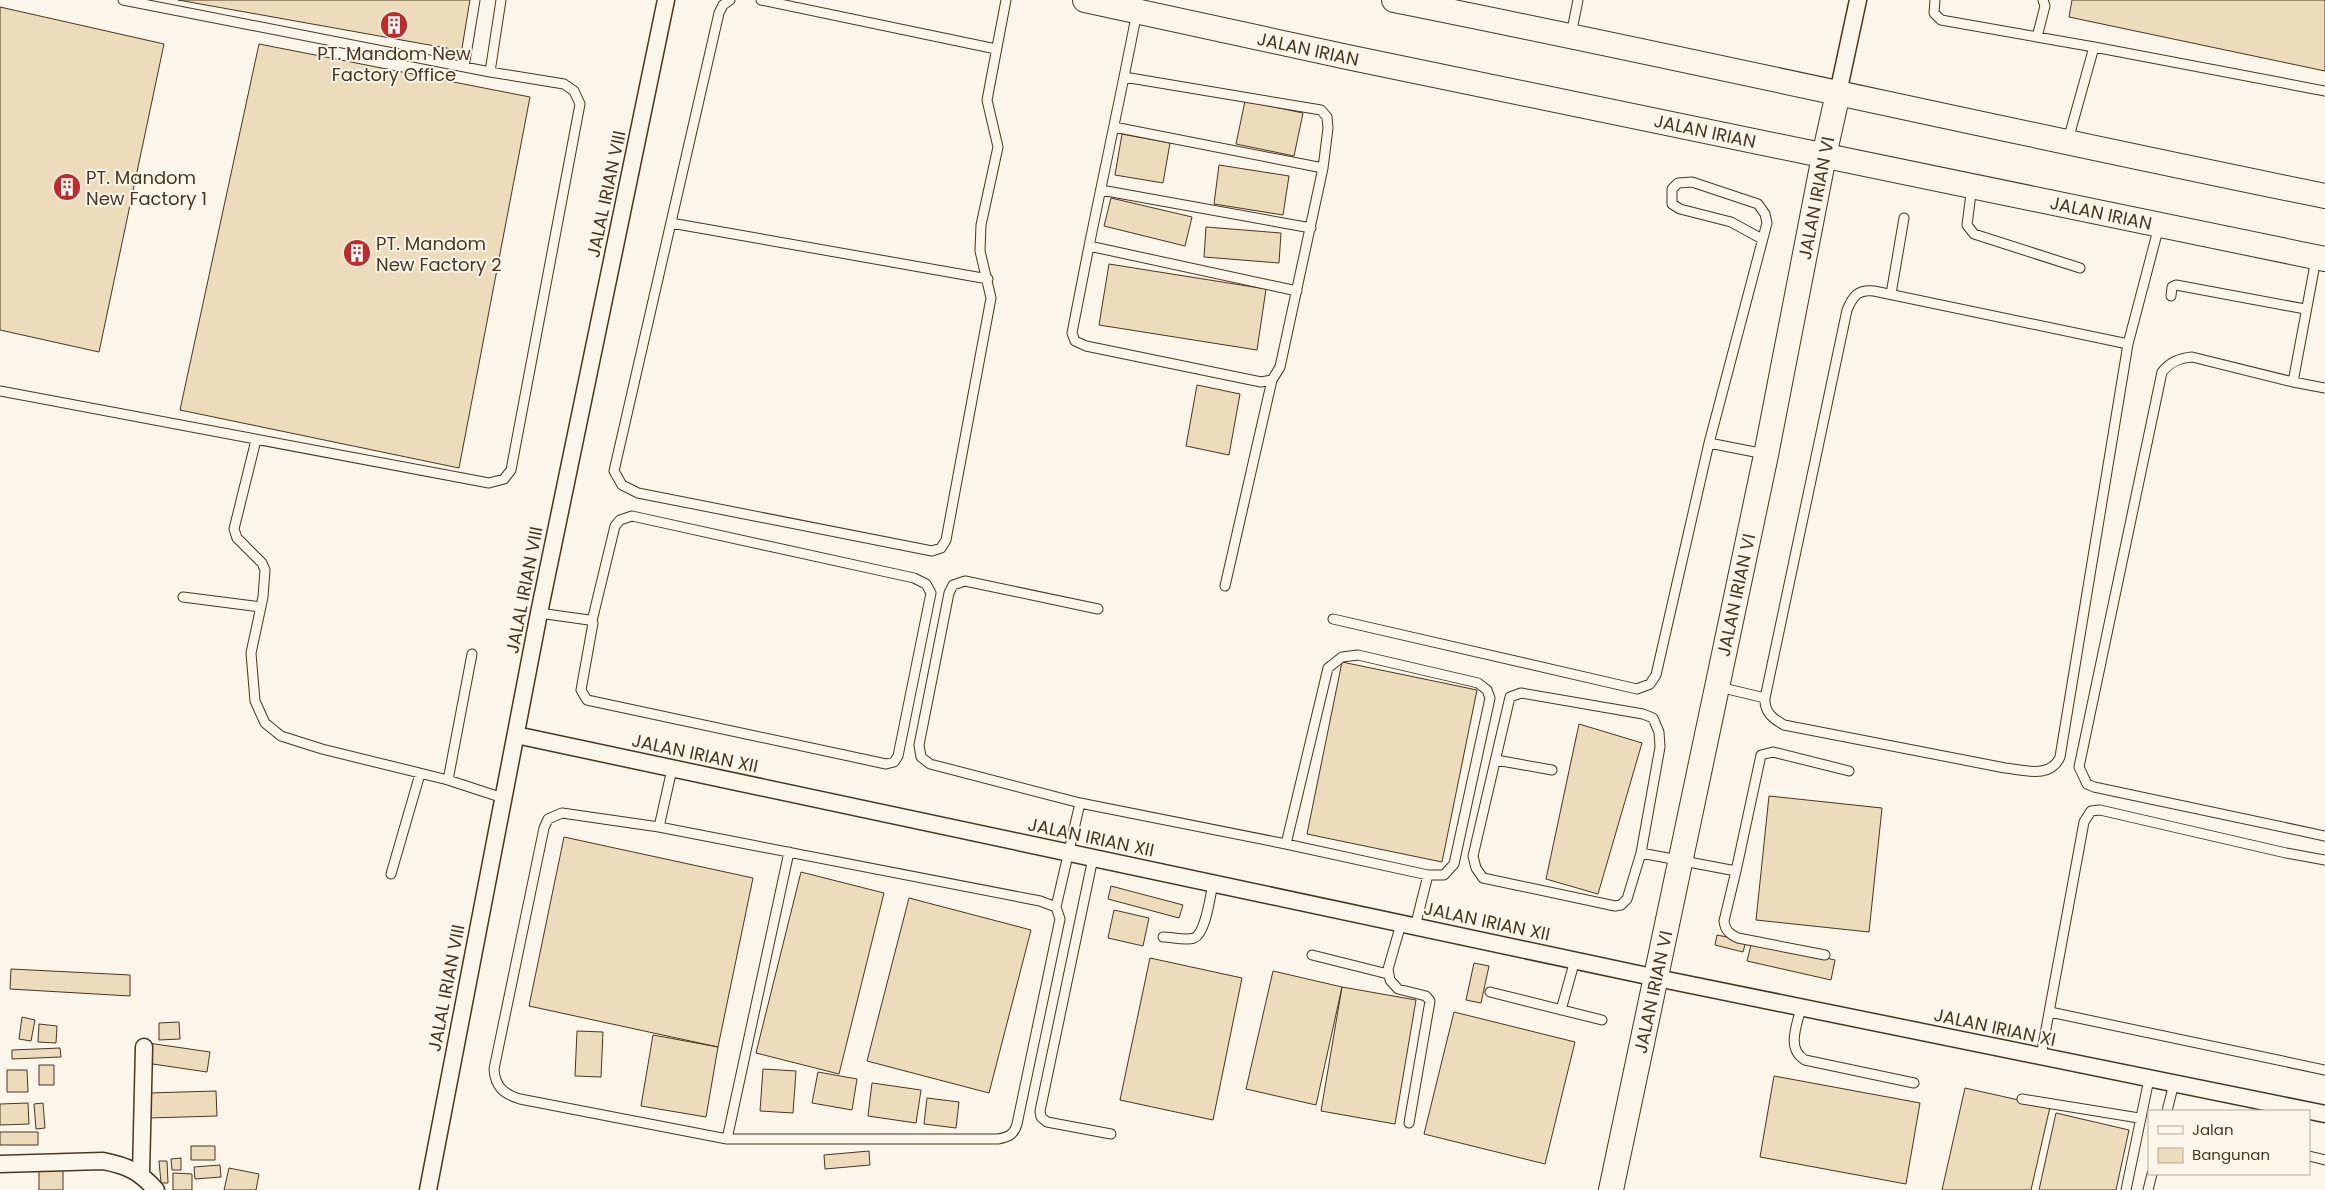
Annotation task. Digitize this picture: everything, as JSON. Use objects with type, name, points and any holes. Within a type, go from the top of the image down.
[{"type":"street","name":"JALAL IRIAN VIII","points":[[428,1190],[539,613],[666,0]]},
{"type":"street","name":"JALAN IRIAN","points":[[1085,0],[1824,156],[2320,258]]},
{"type":"street","points":[[1394,0],[2325,196]]},
{"type":"street","name":"JALAN IRIAN VI","points":[[1611,1190],[1766,455],[1824,156],[1858,0]]},
{"type":"street","name":"JALAN IRIAN XII","points":[[516,736],[1657,978]]},
{"type":"street","name":"JALAN IRIAN XI","points":[[1657,978],[2305,1110]]},
{"type":"street","points":[[141,1174],[144,1047]]},
{"type":"street","name":"JALAN IRIAN XI","points":[[2310,1111],[2325,1114]]},
{"type":"street","points":[[0,1164],[103,1161],[141,1174],[156,1190]]},
{"type":"lane","points":[[0,391],[489,483],[504,479],[511,470],[580,104],[574,91],[564,84],[490,72],[123,0]]},
{"type":"lane","points":[[464,67],[475,0]]},
{"type":"lane","points":[[490,72],[501,0]]},
{"type":"lane","points":[[730,0],[723,5],[720,13],[614,471],[622,485],[638,493],[923,551],[941,548],[946,540],[991,298],[988,278],[980,251],[982,225],[998,147],[987,100],[1006,0]]},
{"type":"lane","points":[[762,0],[996,49]]},
{"type":"lane","points":[[1571,36],[1578,0]]},
{"type":"lane","points":[[1935,0],[1934,13],[1941,20],[2325,91]]},
{"type":"lane","points":[[2037,37],[2045,6],[2043,0]]},
{"type":"lane","points":[[1137,12],[1072,333],[1075,341],[1086,346],[1261,382],[1272,380]]},
{"type":"lane","points":[[2067,143],[2094,47]]},
{"type":"lane","points":[[1124,77],[1321,110],[1327,117],[1328,128],[1323,168],[1311,228],[1280,367],[1272,380],[1225,586]]},
{"type":"lane","points":[[1114,127],[1323,168]]},
{"type":"lane","points":[[1333,619],[1637,689],[1650,684],[1656,675],[1709,443],[1767,223],[1765,214],[1758,204],[1692,182],[1678,183],[1672,189],[1672,204],[1680,209],[1731,222],[1762,239]]},
{"type":"lane","points":[[1972,186],[1967,225],[1974,234],[2080,268]]},
{"type":"lane","points":[[1101,190],[1311,228]]},
{"type":"lane","points":[[1890,294],[1904,218]]},
{"type":"lane","points":[[671,223],[988,278]]},
{"type":"lane","points":[[2128,344],[1890,294],[1861,291],[1852,297],[1847,310],[1765,698],[1768,712],[1784,725],[2005,768],[2036,772],[2052,769],[2060,757],[2128,344],[2160,225]]},
{"type":"lane","points":[[1089,246],[1297,291]]},
{"type":"lane","points":[[2293,382],[2305,309],[2320,258]]},
{"type":"lane","points":[[2171,296],[2172,287],[2176,285],[2305,309]]},
{"type":"lane","points":[[2325,388],[2192,358],[2181,358],[2166,366],[2162,372],[2079,768],[2087,784],[2094,787],[2325,836]]},
{"type":"lane","points":[[256,440],[234,529],[239,540],[264,566],[265,579],[261,607],[251,653],[255,701],[265,724],[281,736],[448,780],[503,798]]},
{"type":"lane","points":[[1709,443],[1766,455]]},
{"type":"lane","points":[[632,516],[914,578],[926,584],[931,593],[898,756],[894,762],[886,764],[587,700],[581,690],[594,626],[592,621],[615,526],[620,520],[632,516]]},
{"type":"lane","points":[[1098,609],[965,581],[953,585],[949,592],[919,746],[921,757],[930,764],[1080,804],[1286,844],[1428,875],[1444,875],[1454,864],[1490,698],[1489,693],[1478,683],[1358,655],[1342,657],[1328,668],[1286,844]]},
{"type":"lane","points":[[183,597],[261,607]]},
{"type":"lane","points":[[539,613],[592,621]]},
{"type":"lane","points":[[448,780],[472,654]]},
{"type":"lane","points":[[1716,686],[1765,698]]},
{"type":"lane","points":[[1516,693],[1644,714],[1653,718],[1659,732],[1660,747],[1641,852],[1627,899],[1618,906],[1485,880],[1476,868],[1473,856],[1496,760],[1507,703],[1510,697],[1516,693]]},
{"type":"lane","points":[[1825,955],[1738,938],[1730,934],[1724,921],[1761,755],[1773,752],[1849,771]]},
{"type":"lane","points":[[1496,760],[1552,770]]},
{"type":"lane","points":[[659,827],[672,769]]},
{"type":"lane","points":[[391,874],[420,774]]},
{"type":"lane","points":[[1056,906],[1040,901],[659,827],[562,813],[548,819],[542,838],[494,1076],[503,1091],[520,1099],[727,1139],[998,1139],[1010,1135],[1017,1124],[1060,918],[1056,906],[1080,804]]},
{"type":"lane","points":[[2041,1056],[2084,822],[2091,811],[2100,810],[2286,853],[2325,860]]},
{"type":"lane","points":[[727,1139],[789,852]]},
{"type":"lane","points":[[1641,852],[1736,871]]},
{"type":"lane","points":[[1093,858],[1040,1111],[1041,1117],[1047,1122],[1111,1134]]},
{"type":"lane","points":[[1388,974],[1428,875]]},
{"type":"lane","points":[[1163,937],[1190,939],[1200,934],[1212,884]]},
{"type":"lane","points":[[1312,955],[1388,974],[1395,987],[1426,996],[1430,1001],[1409,1123]]},
{"type":"lane","points":[[1561,1010],[1575,960]]},
{"type":"lane","points":[[1490,992],[1602,1020]]},
{"type":"lane","points":[[1801,1008],[1794,1046],[1800,1057],[1805,1060],[1914,1083]]},
{"type":"lane","points":[[2050,1012],[2325,1070]]},
{"type":"lane","points":[[2126,1190],[2148,1078]]},
{"type":"lane","points":[[2167,1110],[2174,1084]]},
{"type":"lane","points":[[2022,1099],[2140,1118]]},
{"type":"lane","points":[[2310,1156],[2325,1160]]},
{"type":"lane","points":[[2148,1190],[2152,1175]]},
{"type":"building","name":"PT. Mandom New Factory Office","points":[[178,0],[473,0],[463,51]]},
{"type":"building","points":[[2072,0],[2325,0],[2325,71],[2069,17]]},
{"type":"building","name":"PT. Mandom New Factory 1","points":[[0,7],[164,44],[99,352],[0,330]]},
{"type":"building","name":"PT. Mandom New Factory 2","points":[[259,44],[530,97],[459,468],[180,410]]},
{"type":"building","points":[[1245,101],[1303,113],[1294,156],[1236,144]]},
{"type":"building","points":[[1122,134],[1170,143],[1163,183],[1115,175]]},
{"type":"building","points":[[1219,165],[1289,176],[1283,215],[1214,204]]},
{"type":"building","points":[[1111,198],[1192,217],[1185,246],[1104,226]]},
{"type":"building","points":[[1206,227],[1281,233],[1279,263],[1204,257]]},
{"type":"building","points":[[1109,264],[1266,289],[1257,350],[1099,325]]},
{"type":"building","points":[[1197,385],[1240,394],[1229,455],[1186,446]]},
{"type":"building","points":[[1342,662],[1477,690],[1442,862],[1307,834]]},
{"type":"building","points":[[1579,724],[1642,743],[1598,894],[1546,879]]},
{"type":"building","points":[[1769,796],[1882,808],[1869,932],[1756,920]]},
{"type":"building","points":[[564,837],[753,878],[718,1047],[529,1006]]},
{"type":"building","points":[[801,872],[884,893],[839,1074],[756,1053]]},
{"type":"building","points":[[1111,886],[1183,905],[1179,918],[1108,899]]},
{"type":"building","points":[[909,898],[1031,930],[989,1093],[867,1061]]},
{"type":"building","points":[[1114,910],[1149,918],[1143,946],[1108,938]]},
{"type":"building","points":[[1717,935],[1746,941],[1743,952],[1715,945]]},
{"type":"building","points":[[1752,941],[1835,960],[1831,980],[1747,961]]},
{"type":"building","points":[[1150,958],[1242,978],[1213,1120],[1120,1100]]},
{"type":"building","points":[[1474,963],[1489,966],[1481,1003],[1466,1000]]},
{"type":"building","points":[[11,969],[130,975],[130,996],[10,989]]},
{"type":"building","points":[[1273,971],[1342,987],[1316,1105],[1246,1089]]},
{"type":"building","points":[[1342,987],[1416,1000],[1395,1124],[1321,1111]]},
{"type":"building","points":[[1454,1012],[1575,1042],[1545,1164],[1424,1134]]},
{"type":"building","points":[[22,1017],[35,1020],[31,1041],[19,1039]]},
{"type":"building","points":[[179,1022],[180,1039],[159,1040],[159,1023]]},
{"type":"building","points":[[39,1024],[57,1026],[56,1043],[38,1042]]},
{"type":"building","points":[[577,1031],[603,1032],[601,1077],[575,1076]]},
{"type":"building","points":[[653,1035],[718,1047],[706,1117],[641,1106]]},
{"type":"building","points":[[148,1043],[210,1052],[207,1072],[146,1063]]},
{"type":"building","points":[[60,1048],[61,1057],[12,1059],[12,1050]]},
{"type":"building","points":[[39,1065],[54,1065],[54,1085],[39,1085]]},
{"type":"building","points":[[763,1069],[796,1071],[793,1113],[760,1111]]},
{"type":"building","points":[[7,1070],[27,1070],[28,1092],[7,1092]]},
{"type":"building","points":[[818,1072],[857,1079],[852,1110],[812,1103]]},
{"type":"building","points":[[1774,1076],[1920,1103],[1906,1184],[1760,1157]]},
{"type":"building","points":[[872,1083],[921,1090],[916,1123],[868,1116]]},
{"type":"building","points":[[1965,1088],[2050,1107],[2031,1190],[1942,1190]]},
{"type":"building","points":[[216,1091],[217,1116],[148,1118],[148,1093]]},
{"type":"building","points":[[927,1098],[959,1102],[956,1128],[924,1124]]},
{"type":"building","points":[[28,1103],[29,1124],[0,1125],[0,1104]]},
{"type":"building","points":[[43,1103],[45,1128],[36,1129],[34,1104]]},
{"type":"building","points":[[2056,1113],[2129,1130],[2116,1190],[2039,1190]]},
{"type":"building","points":[[0,1132],[38,1132],[38,1145],[0,1145]]},
{"type":"building","points":[[191,1146],[215,1146],[215,1160],[191,1160]]},
{"type":"building","points":[[869,1151],[870,1165],[825,1169],[824,1155]]},
{"type":"building","points":[[181,1158],[181,1170],[172,1170],[171,1159]]},
{"type":"building","points":[[159,1161],[167,1161],[168,1183],[161,1183]]},
{"type":"building","points":[[39,1164],[63,1164],[63,1190],[39,1190]]},
{"type":"building","points":[[220,1165],[221,1177],[195,1179],[194,1167]]},
{"type":"building","points":[[229,1168],[259,1174],[256,1190],[224,1190]]},
{"type":"building","points":[[173,1173],[192,1174],[192,1190],[173,1190]]},
{"type":"place","name":"PT. Mandom New Factory Office","points":[[394,25]]},
{"type":"place","name":"PT. Mandom New Factory 1","points":[[67,187]]},
{"type":"place","name":"PT. Mandom New Factory 2","points":[[357,253]]}]
